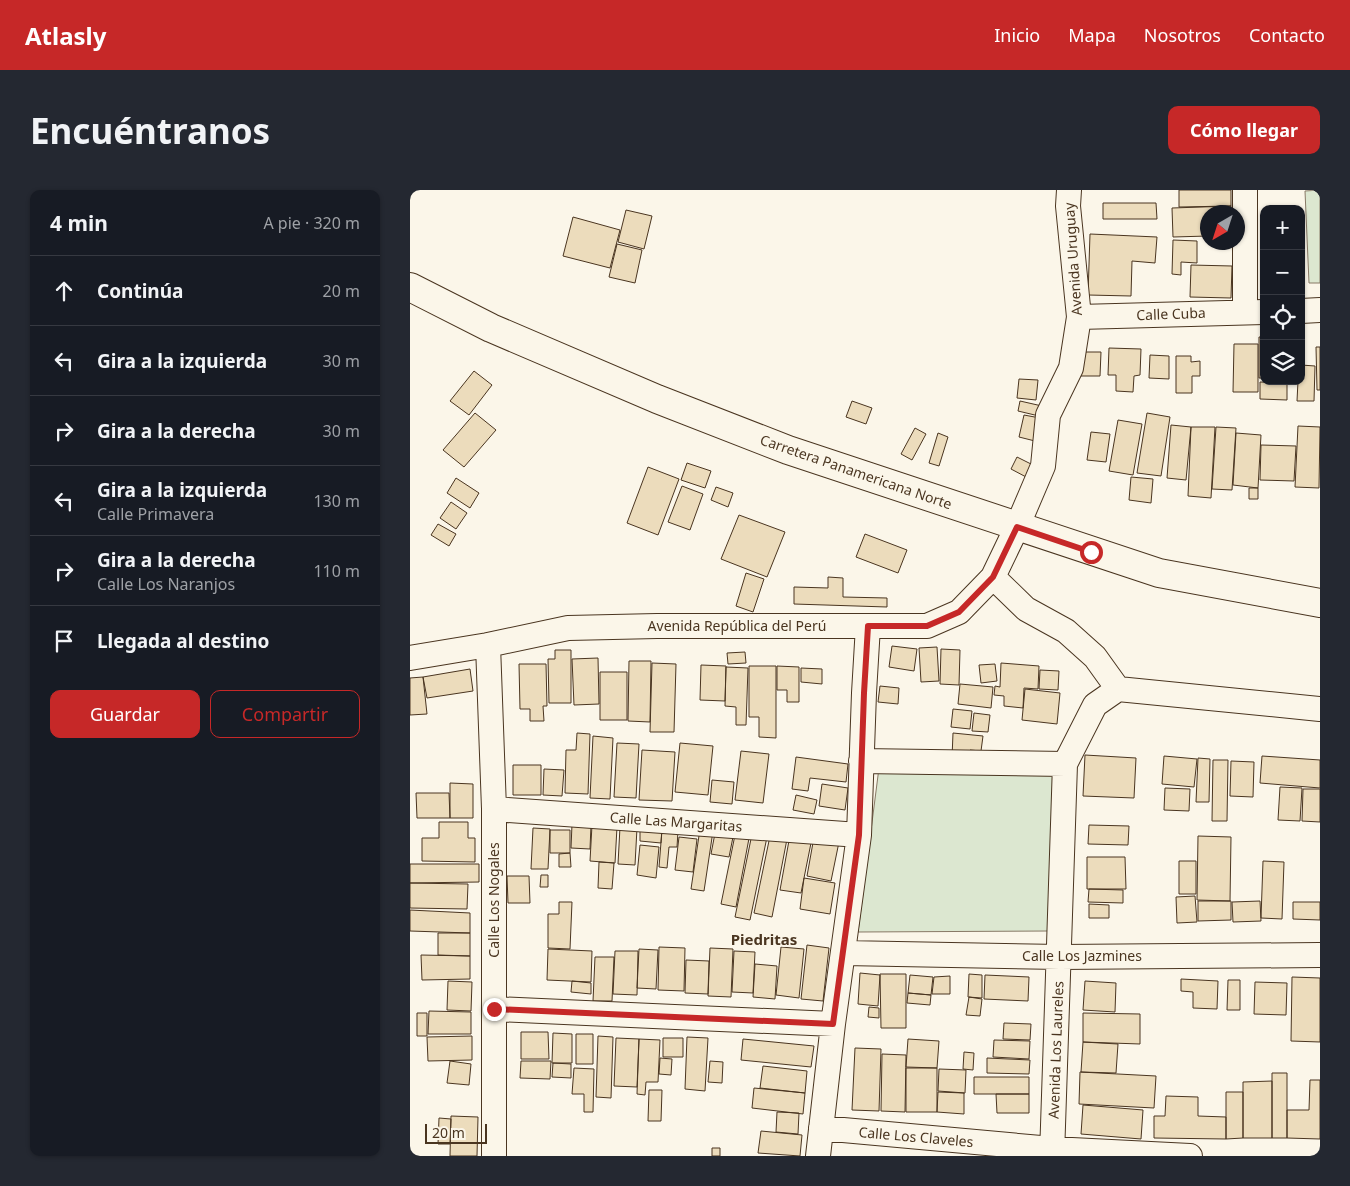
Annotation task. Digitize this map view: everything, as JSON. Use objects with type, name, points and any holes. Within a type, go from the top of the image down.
[{"type":"main road","name":"Carretera Panamericana Norte","points":[[410,286],[491,328],[657,399],[788,450],[1159,574],[1320,603]]},
{"type":"street","name":"Avenida Uruguay","points":[[1017,527],[1043,466],[1048,415],[1071,368],[1079,317],[1068,206],[1069,190]]},
{"type":"street","points":[[1245,190],[1254,312]]},
{"type":"street","points":[[1305,311],[1320,310]]},
{"type":"street","name":"Calle Cuba","points":[[1079,317],[1254,312]]},
{"type":"street","name":"Avenida República del Perú","points":[[410,658],[488,645],[568,628],[657,626],[927,626],[959,612],[993,577],[1017,527]]},
{"type":"street","points":[[993,577],[1026,609],[1066,631],[1095,657],[1118,689]]},
{"type":"street","points":[[818,1156],[833,1024],[859,835],[868,626]]},
{"type":"street","name":"Calle Los Nogales","points":[[488,645],[494,809],[494,1156]]},
{"type":"street","points":[[862,761],[1065,764],[1095,705],[1118,689],[1320,710]]},
{"type":"street","name":"Avenida Los Laureles","points":[[1052,1153],[1065,764]]},
{"type":"street","name":"Calle Las Margaritas","points":[[494,809],[859,835]]},
{"type":"street","name":"Calle Los Jazmines","points":[[844,953],[1060,957],[1320,955]]},
{"type":"street","points":[[494,1009],[833,1024]]},
{"type":"street","name":"Calle Los Claveles","points":[[821,1128],[1052,1153],[1190,1156]]},
{"type":"green space","points":[[1320,190],[1320,283],[1309,283],[1305,191]]},
{"type":"green space","points":[[880,760],[1055,761],[1049,931],[858,932]]},
{"type":"building","points":[[1179,190],[1231,190],[1231,205],[1179,207]]},
{"type":"building","points":[[1103,203],[1156,203],[1157,219],[1103,219]]},
{"type":"building","points":[[1200,207],[1200,236],[1173,237],[1172,208]]},
{"type":"building","points":[[626,210],[652,216],[644,249],[618,242]]},
{"type":"building","points":[[573,217],[620,230],[610,268],[563,256]]},
{"type":"building","points":[[1090,234],[1157,237],[1155,263],[1132,261],[1131,296],[1088,295]]},
{"type":"building","points":[[1173,240],[1197,241],[1197,263],[1181,262],[1181,275],[1172,274]]},
{"type":"building","points":[[617,244],[642,250],[635,283],[609,277]]},
{"type":"building","points":[[1191,265],[1232,266],[1231,298],[1190,297]]},
{"type":"building","points":[[1259,337],[1260,337],[1260,378]]},
{"type":"building","points":[[1234,344],[1258,344],[1258,392],[1233,392]]},
{"type":"building","points":[[1316,347],[1320,347],[1320,390],[1317,390]]},
{"type":"building","points":[[1109,348],[1141,349],[1140,375],[1134,376],[1133,392],[1116,391],[1116,375],[1108,375]]},
{"type":"building","points":[[1077,352],[1101,352],[1100,376],[1076,376]]},
{"type":"building","points":[[1150,355],[1169,356],[1169,379],[1149,378]]},
{"type":"building","points":[[1176,356],[1191,356],[1191,362],[1200,361],[1200,376],[1192,376],[1192,393],[1176,393]]},
{"type":"building","points":[[1305,365],[1315,366],[1314,401],[1297,401],[1298,385],[1305,385]]},
{"type":"building","points":[[474,371],[492,385],[469,415],[450,401]]},
{"type":"building","points":[[1019,379],[1038,380],[1036,400],[1017,398]]},
{"type":"building","points":[[1260,385],[1287,385],[1287,400],[1260,399]]},
{"type":"building","points":[[852,401],[872,408],[866,424],[846,417]]},
{"type":"building","points":[[1020,401],[1042,406],[1039,416],[1018,411]]},
{"type":"building","points":[[475,413],[496,430],[464,467],[443,450]]},
{"type":"building","points":[[1147,413],[1170,417],[1161,476],[1137,473]]},
{"type":"building","points":[[1024,415],[1040,418],[1035,441],[1019,437]]},
{"type":"building","points":[[1118,420],[1142,424],[1133,475],[1109,471]]},
{"type":"building","points":[[1171,425],[1191,427],[1186,480],[1167,478]]},
{"type":"building","points":[[1298,426],[1320,427],[1319,488],[1295,487]]},
{"type":"building","points":[[1191,427],[1215,427],[1211,498],[1188,496]]},
{"type":"building","points":[[1216,427],[1236,428],[1232,490],[1212,489]]},
{"type":"building","points":[[915,428],[926,434],[912,460],[901,454]]},
{"type":"building","points":[[1091,432],[1110,434],[1106,462],[1087,460]]},
{"type":"building","points":[[938,433],[948,437],[939,466],[929,463]]},
{"type":"building","points":[[1236,433],[1261,435],[1258,488],[1233,485]]},
{"type":"building","points":[[1261,445],[1296,446],[1294,481],[1260,480]]},
{"type":"building","points":[[1017,457],[1035,466],[1028,478],[1011,469]]},
{"type":"building","points":[[687,463],[711,471],[705,488],[681,480]]},
{"type":"building","points":[[648,467],[679,479],[658,535],[627,523]]},
{"type":"building","points":[[1131,477],[1153,479],[1151,503],[1129,500]]},
{"type":"building","points":[[456,478],[479,493],[470,508],[447,493]]},
{"type":"building","points":[[682,486],[703,494],[690,530],[668,522]]},
{"type":"building","points":[[716,487],[733,493],[728,507],[711,500]]},
{"type":"building","points":[[1249,488],[1258,488],[1258,499],[1249,499]]},
{"type":"building","points":[[451,502],[467,513],[456,529],[440,518]]},
{"type":"building","points":[[739,515],[785,532],[767,577],[721,559]]},
{"type":"building","points":[[438,524],[456,534],[449,546],[431,535]]},
{"type":"building","points":[[865,534],[907,550],[898,573],[856,557]]},
{"type":"building","points":[[746,573],[764,579],[753,612],[736,606]]},
{"type":"building","points":[[828,577],[843,578],[843,597],[887,598],[887,607],[794,604],[794,587],[828,588]]},
{"type":"building","points":[[892,646],[917,649],[914,671],[889,667]]},
{"type":"building","points":[[937,647],[939,681],[921,682],[919,648]]},
{"type":"building","points":[[941,649],[960,650],[959,685],[940,684]]},
{"type":"building","points":[[555,650],[571,650],[571,703],[549,703],[548,659],[555,659]]},
{"type":"building","points":[[745,652],[746,663],[728,664],[727,653]]},
{"type":"building","points":[[598,658],[599,704],[574,705],[572,659]]},
{"type":"building","points":[[629,661],[651,661],[650,722],[628,721]]},
{"type":"building","points":[[652,663],[676,664],[674,732],[650,732]]},
{"type":"building","points":[[1001,663],[1039,666],[1038,689],[1024,688],[1023,708],[1004,706],[1004,696],[994,695],[995,686],[1000,687]]},
{"type":"building","points":[[519,664],[546,664],[547,706],[543,706],[544,721],[530,721],[530,709],[520,709]]},
{"type":"building","points":[[995,664],[997,681],[981,683],[979,665]]},
{"type":"building","points":[[701,665],[726,666],[725,701],[700,700]]},
{"type":"building","points":[[749,666],[776,666],[776,738],[759,737],[759,717],[749,717]]},
{"type":"building","points":[[777,666],[799,667],[799,702],[787,702],[787,690],[777,690]]},
{"type":"building","points":[[726,667],[748,668],[746,725],[736,725],[736,707],[725,706]]},
{"type":"building","points":[[801,668],[822,669],[822,684],[801,682]]},
{"type":"building","points":[[470,669],[473,691],[427,698],[423,677]]},
{"type":"building","points":[[1040,670],[1059,671],[1058,690],[1039,689]]},
{"type":"building","points":[[600,672],[627,672],[627,720],[600,720]]},
{"type":"building","points":[[423,677],[427,714],[410,715],[410,678]]},
{"type":"building","points":[[960,684],[993,687],[991,708],[958,704]]},
{"type":"building","points":[[880,686],[899,688],[898,704],[878,702]]},
{"type":"building","points":[[1025,689],[1060,693],[1057,724],[1022,720]]},
{"type":"building","points":[[953,709],[972,711],[970,729],[951,727]]},
{"type":"building","points":[[974,713],[990,715],[988,732],[972,731]]},
{"type":"building","points":[[577,733],[590,734],[588,794],[565,793],[566,750],[576,750]]},
{"type":"building","points":[[953,733],[983,736],[981,751],[970,750],[969,759],[952,758]]},
{"type":"building","points":[[593,736],[613,738],[610,799],[590,798]]},
{"type":"building","points":[[617,743],[639,744],[636,798],[614,797]]},
{"type":"building","points":[[680,743],[713,746],[708,795],[675,792]]},
{"type":"building","points":[[642,750],[675,752],[672,801],[639,800]]},
{"type":"building","points":[[741,751],[769,754],[763,803],[735,800]]},
{"type":"building","points":[[1085,755],[1136,758],[1134,798],[1083,796]]},
{"type":"building","points":[[1164,756],[1197,759],[1194,787],[1162,784]]},
{"type":"building","points":[[1262,756],[1320,760],[1320,788],[1260,783]]},
{"type":"building","points":[[796,757],[848,764],[846,782],[810,778],[808,791],[792,789]]},
{"type":"building","points":[[1198,758],[1210,759],[1209,802],[1196,802]]},
{"type":"building","points":[[1213,760],[1228,760],[1227,821],[1212,821]]},
{"type":"building","points":[[1231,761],[1254,762],[1253,797],[1230,796]]},
{"type":"building","points":[[513,765],[541,765],[541,795],[513,795]]},
{"type":"building","points":[[544,769],[564,770],[562,796],[543,795]]},
{"type":"building","points":[[712,780],[734,782],[732,804],[710,802]]},
{"type":"building","points":[[450,783],[473,784],[473,818],[450,818]]},
{"type":"building","points":[[822,784],[848,788],[845,810],[819,806]]},
{"type":"building","points":[[1280,787],[1302,788],[1300,821],[1278,820]]},
{"type":"building","points":[[1165,788],[1190,789],[1189,811],[1164,810]]},
{"type":"building","points":[[1303,789],[1320,789],[1320,822],[1302,821]]},
{"type":"building","points":[[416,793],[449,793],[450,818],[417,818]]},
{"type":"building","points":[[796,795],[817,800],[814,814],[793,810]]},
{"type":"building","points":[[439,822],[468,822],[468,838],[475,838],[475,862],[422,861],[422,838],[439,838]]},
{"type":"building","points":[[572,824],[591,825],[590,849],[571,848]]},
{"type":"building","points":[[592,825],[617,827],[615,863],[590,861]]},
{"type":"building","points":[[1089,825],[1129,826],[1128,845],[1088,844]]},
{"type":"building","points":[[640,826],[662,828],[661,843],[640,841]]},
{"type":"building","points":[[620,827],[637,828],[635,865],[618,864]]},
{"type":"building","points":[[533,828],[550,829],[548,869],[531,869]]},
{"type":"building","points":[[716,828],[734,832],[729,857],[711,854]]},
{"type":"building","points":[[700,829],[713,831],[704,891],[691,889]]},
{"type":"building","points":[[550,830],[570,830],[570,853],[550,853]]},
{"type":"building","points":[[662,830],[678,831],[677,847],[669,847],[667,868],[659,867]]},
{"type":"building","points":[[736,830],[750,833],[736,907],[721,904]]},
{"type":"building","points":[[752,834],[767,837],[750,920],[735,917]]},
{"type":"building","points":[[790,835],[812,838],[801,893],[780,890]]},
{"type":"building","points":[[770,836],[787,839],[772,917],[754,913]]},
{"type":"building","points":[[1198,836],[1231,837],[1230,901],[1197,900]]},
{"type":"building","points":[[679,837],[697,839],[693,872],[675,870]]},
{"type":"building","points":[[814,837],[839,842],[831,881],[807,876]]},
{"type":"building","points":[[640,845],[659,847],[656,878],[637,875]]},
{"type":"building","points":[[570,853],[571,867],[559,867],[559,854]]},
{"type":"building","points":[[1087,857],[1125,857],[1126,889],[1087,889]]},
{"type":"building","points":[[1179,861],[1196,861],[1196,894],[1179,894]]},
{"type":"building","points":[[1263,861],[1284,862],[1282,919],[1261,918]]},
{"type":"building","points":[[599,862],[614,863],[612,889],[598,888]]},
{"type":"building","points":[[410,864],[479,864],[479,882],[410,883]]},
{"type":"building","points":[[541,875],[548,875],[548,887],[540,887]]},
{"type":"building","points":[[507,876],[529,876],[530,903],[508,903]]},
{"type":"building","points":[[804,878],[835,883],[830,914],[800,909]]},
{"type":"building","points":[[410,883],[468,884],[467,909],[410,908]]},
{"type":"building","points":[[1089,889],[1123,890],[1123,903],[1088,902]]},
{"type":"building","points":[[1195,896],[1197,922],[1177,923],[1176,897]]},
{"type":"building","points":[[1198,901],[1231,901],[1231,920],[1198,921]]},
{"type":"building","points":[[1260,901],[1261,921],[1233,922],[1232,902]]},
{"type":"building","points":[[559,902],[572,902],[570,949],[548,948],[548,914],[559,914]]},
{"type":"building","points":[[1293,902],[1320,902],[1320,920],[1293,919]]},
{"type":"building","points":[[1089,904],[1109,905],[1109,918],[1089,918]]},
{"type":"building","points":[[410,910],[470,913],[470,933],[410,931]]},
{"type":"building","points":[[438,933],[470,933],[470,956],[438,955]]},
{"type":"building","points":[[807,945],[829,948],[823,1001],[801,999]]},
{"type":"building","points":[[659,947],[685,948],[684,991],[658,990]]},
{"type":"building","points":[[781,947],[804,949],[799,998],[776,995]]},
{"type":"building","points":[[710,948],[733,949],[731,997],[708,996]]},
{"type":"building","points":[[548,949],[592,951],[591,982],[547,980]]},
{"type":"building","points":[[639,949],[658,950],[656,989],[637,988]]},
{"type":"building","points":[[615,951],[638,951],[637,995],[613,994]]},
{"type":"building","points":[[734,951],[755,952],[753,993],[732,992]]},
{"type":"building","points":[[421,955],[470,956],[470,979],[422,980]]},
{"type":"building","points":[[595,957],[614,957],[612,1001],[593,1001]]},
{"type":"building","points":[[686,960],[709,961],[708,994],[685,993]]},
{"type":"building","points":[[755,964],[777,966],[775,999],[753,997]]},
{"type":"building","points":[[860,973],[880,975],[878,1006],[858,1004]]},
{"type":"building","points":[[880,974],[906,974],[906,1028],[881,1028]]},
{"type":"building","points":[[969,974],[982,975],[982,998],[968,997]]},
{"type":"building","points":[[910,975],[933,977],[931,995],[908,993]]},
{"type":"building","points":[[985,975],[1029,977],[1028,1001],[984,999]]},
{"type":"building","points":[[950,976],[950,994],[932,994],[934,977]]},
{"type":"building","points":[[1292,977],[1320,978],[1320,1042],[1291,1041]]},
{"type":"building","points":[[1181,979],[1218,981],[1217,1009],[1193,1008],[1193,992],[1181,991]]},
{"type":"building","points":[[1228,980],[1240,980],[1240,1010],[1227,1010]]},
{"type":"building","points":[[448,981],[472,982],[471,1011],[447,1010]]},
{"type":"building","points":[[572,981],[591,983],[591,994],[571,992]]},
{"type":"building","points":[[1085,981],[1116,983],[1115,1012],[1083,1010]]},
{"type":"building","points":[[1255,982],[1287,983],[1286,1015],[1254,1014]]},
{"type":"building","points":[[908,993],[931,995],[930,1005],[907,1003]]},
{"type":"building","points":[[969,997],[982,999],[980,1016],[966,1015]]},
{"type":"building","points":[[869,1007],[879,1008],[879,1018],[868,1017]]},
{"type":"building","points":[[429,1011],[471,1012],[471,1034],[428,1034]]},
{"type":"building","points":[[417,1013],[427,1013],[427,1036],[417,1036]]},
{"type":"building","points":[[1083,1013],[1140,1014],[1140,1044],[1083,1042]]},
{"type":"building","points":[[1004,1023],[1031,1024],[1030,1040],[1003,1039]]},
{"type":"building","points":[[521,1032],[548,1032],[549,1059],[521,1059]]},
{"type":"building","points":[[553,1033],[572,1034],[572,1063],[552,1063]]},
{"type":"building","points":[[576,1034],[593,1034],[593,1064],[576,1064]]},
{"type":"building","points":[[472,1036],[472,1060],[428,1061],[427,1037]]},
{"type":"building","points":[[598,1036],[613,1037],[611,1098],[596,1097]]},
{"type":"building","points":[[687,1037],[708,1038],[705,1091],[685,1089]]},
{"type":"building","points":[[616,1038],[639,1039],[637,1087],[614,1086]]},
{"type":"building","points":[[663,1038],[683,1038],[683,1057],[663,1057]]},
{"type":"building","points":[[639,1039],[660,1040],[658,1082],[646,1082],[645,1095],[637,1094]]},
{"type":"building","points":[[743,1039],[814,1046],[811,1067],[741,1060]]},
{"type":"building","points":[[908,1039],[939,1041],[937,1068],[906,1067]]},
{"type":"building","points":[[994,1040],[1030,1041],[1029,1059],[993,1057]]},
{"type":"building","points":[[1083,1042],[1118,1044],[1116,1073],[1081,1072]]},
{"type":"building","points":[[855,1048],[881,1049],[879,1111],[852,1110]]},
{"type":"building","points":[[964,1052],[974,1053],[973,1070],[963,1069]]},
{"type":"building","points":[[882,1054],[906,1055],[905,1112],[881,1111]]},
{"type":"building","points":[[660,1058],[672,1059],[671,1075],[659,1074]]},
{"type":"building","points":[[987,1058],[1030,1060],[1029,1074],[987,1073]]},
{"type":"building","points":[[450,1061],[471,1064],[469,1085],[447,1083]]},
{"type":"building","points":[[521,1061],[551,1061],[550,1079],[520,1078]]},
{"type":"building","points":[[710,1061],[723,1062],[722,1083],[708,1082]]},
{"type":"building","points":[[553,1063],[571,1064],[571,1078],[552,1077]]},
{"type":"building","points":[[763,1066],[807,1071],[805,1093],[760,1088]]},
{"type":"building","points":[[574,1068],[594,1069],[593,1112],[584,1112],[584,1094],[572,1094]]},
{"type":"building","points":[[906,1068],[937,1068],[937,1112],[906,1112]]},
{"type":"building","points":[[939,1069],[966,1070],[965,1093],[938,1091]]},
{"type":"building","points":[[1080,1072],[1156,1076],[1154,1108],[1079,1104]]},
{"type":"building","points":[[1272,1073],[1287,1073],[1287,1138],[1272,1138]]},
{"type":"building","points":[[974,1077],[1029,1077],[1029,1094],[974,1094]]},
{"type":"building","points":[[1310,1080],[1320,1080],[1320,1139],[1287,1138],[1287,1110],[1309,1110]]},
{"type":"building","points":[[1272,1081],[1272,1138],[1243,1138],[1243,1082]]},
{"type":"building","points":[[754,1088],[805,1093],[803,1114],[752,1108]]},
{"type":"building","points":[[649,1090],[662,1090],[661,1121],[648,1121]]},
{"type":"building","points":[[938,1092],[964,1093],[964,1114],[937,1112]]},
{"type":"building","points":[[1226,1092],[1243,1092],[1243,1138],[1226,1139]]},
{"type":"building","points":[[996,1094],[1029,1094],[1029,1113],[997,1113]]},
{"type":"building","points":[[1166,1096],[1198,1097],[1198,1116],[1226,1117],[1226,1139],[1154,1138],[1154,1116],[1165,1116]]},
{"type":"building","points":[[1083,1105],[1143,1110],[1141,1139],[1081,1134]]},
{"type":"building","points":[[777,1112],[799,1113],[798,1134],[776,1132]]},
{"type":"building","points":[[451,1116],[478,1117],[477,1156],[450,1156]]},
{"type":"building","points":[[439,1118],[451,1119],[450,1144],[438,1144]]},
{"type":"building","points":[[761,1131],[802,1135],[800,1156],[758,1153]]},
{"type":"building","points":[[712,1148],[720,1148],[720,1156],[712,1156]]},
{"type":"district","name":"Piedritas","points":[[764,940]]},
{"type":"route","points":[[494,1009],[833,1024],[859,835],[868,626],[927,626],[959,612],[993,577],[1017,527],[1091,552]]}]
